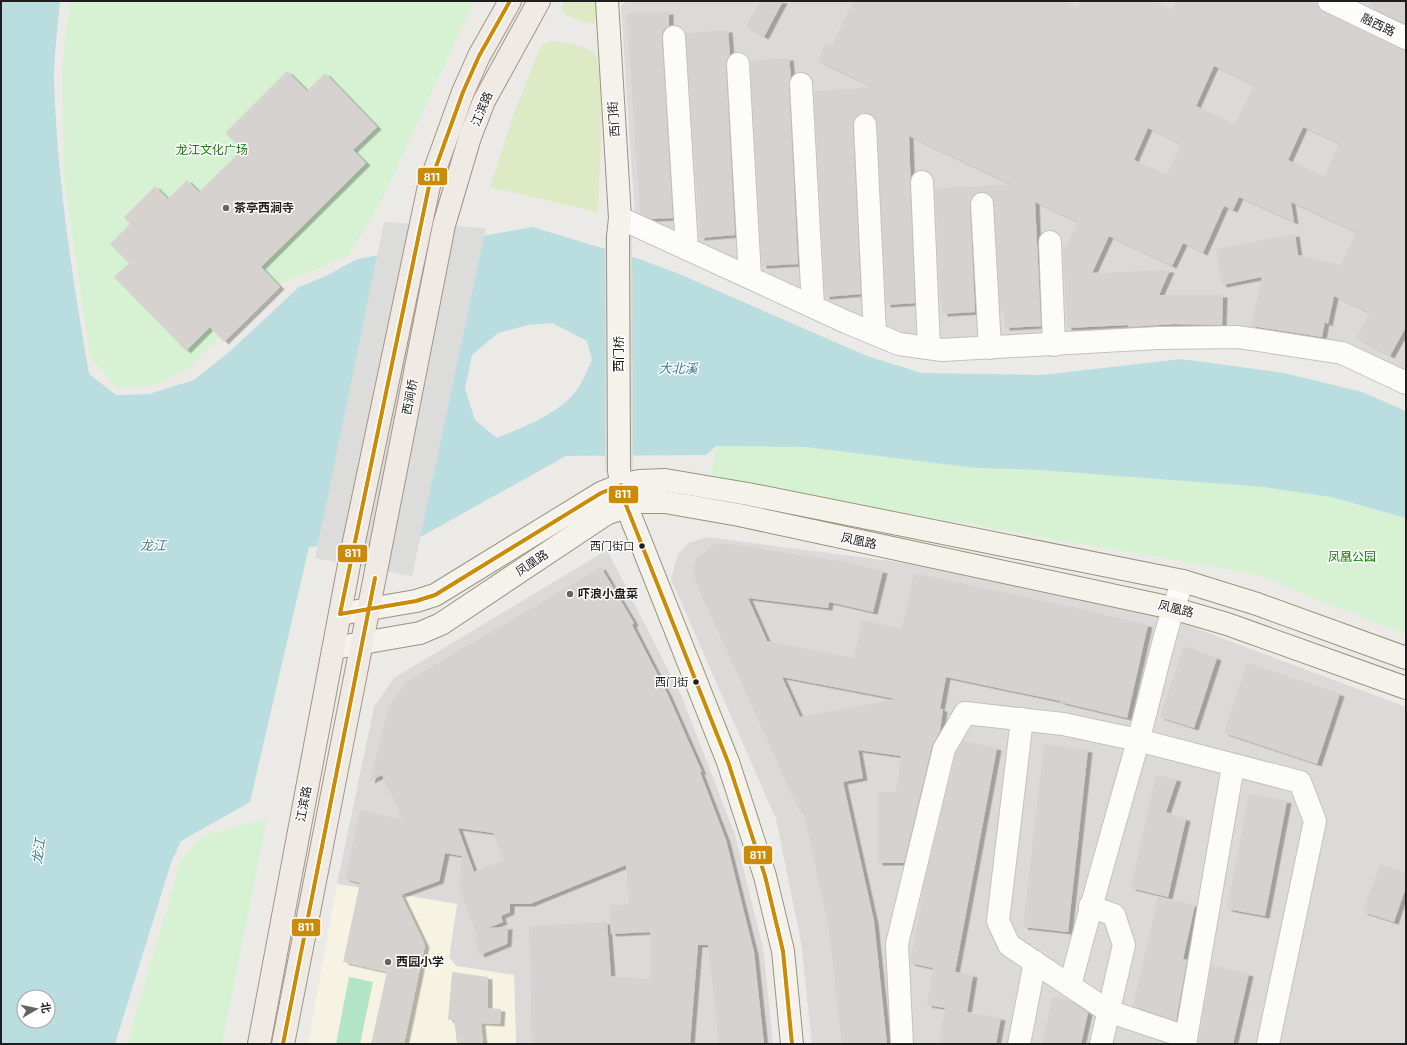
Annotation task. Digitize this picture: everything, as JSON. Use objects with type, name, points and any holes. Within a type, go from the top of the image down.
[{"type":"main road","name":"江滨路","points":[[420,225],[429,186],[463,92],[480,56],[510,1]]},
{"type":"main road","name":"江滨路","points":[[444,225],[470,137],[484,101],[539,1]]},
{"type":"main road","name":"西涧桥","points":[[349,565],[420,225]]},
{"type":"main road","name":"西涧桥","points":[[368,609],[444,225]]},
{"type":"main road","name":"江滨路","points":[[259,1044],[349,565]]},
{"type":"main road","points":[[283,1044],[368,609]]},
{"type":"street","name":"西门街","points":[[607,1],[619,228]]},
{"type":"street","name":"融西路","points":[[1329,1],[1406,38]]},
{"type":"street","points":[[674,37],[687,249]]},
{"type":"street","points":[[738,64],[750,277]]},
{"type":"street","points":[[800,84],[812,306]]},
{"type":"street","points":[[865,125],[875,334]]},
{"type":"street","points":[[922,182],[929,348]]},
{"type":"street","points":[[982,204],[990,348]]},
{"type":"street","points":[[619,228],[687,249],[899,344],[942,350],[1054,345],[1158,338],[1238,337],[1342,353],[1404,377]]},
{"type":"street","name":"西门桥","points":[[619,228],[620,478]]},
{"type":"street","points":[[1050,242],[1054,345]]},
{"type":"street","points":[[620,478],[626,505],[728,762],[765,876],[782,951],[792,1044]]},
{"type":"street","name":"凤凰路","points":[[340,614],[416,601],[435,595],[601,493],[620,478],[639,481],[665,480],[764,497],[1183,581],[1257,604],[1406,658]]},
{"type":"street","name":"凤凰路","points":[[334,648],[420,633],[441,624],[606,514],[626,505],[640,502],[665,502],[739,515],[1172,608],[1227,624],[1406,688]]},
{"type":"street","points":[[1070,986],[1090,906],[1138,740],[1172,608],[1183,581]]},
{"type":"street","points":[[902,1044],[897,944],[944,749],[965,713],[1063,724],[1138,740],[1233,766],[1300,782],[1315,821],[1268,1044]]},
{"type":"street","points":[[1022,719],[998,921],[1009,945],[1108,1011],[1185,1040],[1233,766]]},
{"type":"street","points":[[1090,906],[1114,915],[1124,945],[1101,1044]]},
{"type":"street","points":[[1019,1044],[1035,962]]},
{"type":"shaded area","points":[[627,1],[1406,1],[1406,394],[1331,360],[1266,351],[1188,346],[941,357],[636,234],[621,6]]},
{"type":"shaded area","points":[[707,537],[936,567],[1160,615],[1406,707],[1406,1044],[812,1044],[801,942],[776,819],[671,579],[678,554],[689,543]]},
{"type":"shaded area","points":[[607,550],[682,697],[735,835],[763,948],[773,1044],[516,1044],[514,975],[456,966],[449,957],[457,904],[337,884],[374,707],[394,678]]},
{"type":"shaded area","name":"西园小学","points":[[337,884],[457,904],[449,957],[456,966],[514,975],[516,1044],[308,1044]]},
{"type":"green space","name":"龙江文化广场","points":[[70,1],[474,1],[381,202],[347,257],[265,290],[189,368],[155,385],[118,388],[90,357],[64,178],[62,67]]},
{"type":"green space","points":[[565,1],[596,1],[597,19],[594,23],[590,24],[569,16],[561,8]]},
{"type":"green space","points":[[552,41],[581,46],[595,54],[598,63],[601,129],[598,212],[490,187],[514,113],[539,51],[543,44]]},
{"type":"green space","name":"凤凰公园","points":[[716,446],[806,447],[976,468],[1039,470],[1264,487],[1331,497],[1406,518],[1406,635],[1255,574],[792,493],[710,482]]},
{"type":"green space","points":[[267,819],[222,1044],[127,1044],[181,860],[202,836]]},
{"type":"green space","points":[[349,977],[373,982],[360,1044],[336,1044]]},
{"type":"water","points":[[1,1],[60,1],[55,50],[54,79],[58,153],[71,264],[89,374],[116,395],[149,394],[194,380],[229,352],[299,287],[326,276],[357,259],[532,227],[639,259],[677,273],[867,356],[922,373],[1042,375],[1181,359],[1284,373],[1362,392],[1406,411],[1406,518],[1331,497],[1264,487],[1039,470],[976,468],[806,447],[716,446],[706,455],[566,456],[422,536],[309,547],[250,802],[181,841],[171,863],[115,1044],[1,1044]],"holes":[[[552,323],[587,341],[592,360],[581,384],[560,407],[540,419],[497,438],[475,420],[465,389],[472,355],[498,333],[529,325]]]},
{"type":"pier","points":[[384,222],[486,228],[412,576],[315,558]]},
{"type":"pier","points":[[605,236],[632,237],[633,471],[605,471]]},
{"type":"building","points":[[760,1],[783,1],[764,37],[746,27]]},
{"type":"building","points":[[853,1],[1062,1],[1078,8],[1081,1],[1153,1],[1172,10],[1176,1],[1310,1],[1317,4],[1324,12],[1406,50],[1406,327],[1390,356],[1356,338],[1370,313],[1334,296],[1328,324],[1325,322],[1322,337],[1251,326],[1262,277],[1222,285],[1216,249],[1295,234],[1298,255],[1341,265],[1356,232],[1291,202],[1294,222],[1239,197],[1233,210],[1224,206],[1203,253],[1183,243],[1172,266],[1109,236],[1092,273],[1170,270],[1159,295],[1223,295],[1222,325],[1175,324],[1128,327],[1128,325],[1067,328],[1063,247],[1066,247],[1078,222],[1035,202],[1041,326],[1005,328],[1004,310],[1000,311],[994,203],[992,197],[987,193],[982,192],[975,194],[971,199],[970,205],[975,312],[943,314],[942,302],[940,302],[935,189],[1010,184],[909,136],[915,303],[886,305],[877,124],[875,118],[871,114],[865,113],[858,115],[854,120],[853,126],[861,294],[825,297],[814,91],[873,87],[818,61],[826,43],[832,46]],"holes":[[[1214,66],[1254,85],[1235,125],[1196,106]],[[1303,127],[1339,143],[1324,177],[1288,160]],[[1148,128],[1181,144],[1167,175],[1134,160]]]},
{"type":"building","points":[[1371,1],[1406,1],[1406,24],[1369,6]]},
{"type":"building","points":[[669,12],[669,26],[663,31],[662,38],[673,218],[652,219],[640,214],[627,14]]},
{"type":"building","points":[[728,30],[730,55],[726,65],[735,235],[700,238],[685,33]]},
{"type":"building","points":[[789,58],[798,264],[762,266],[750,61]]},
{"type":"building","name":"茶亭西涧寺","points":[[287,71],[307,91],[325,73],[377,127],[353,150],[366,163],[261,267],[280,287],[224,342],[210,327],[186,351],[114,277],[129,263],[110,244],[130,224],[124,217],[155,186],[168,199],[187,180],[199,192],[242,150],[225,133]]},
{"type":"building","points":[[716,544],[729,544],[840,561],[883,571],[873,612],[829,602],[828,608],[748,598],[767,641],[854,658],[862,620],[902,629],[914,573],[1148,625],[1127,718],[1060,701],[946,677],[940,709],[943,709],[940,731],[932,746],[904,863],[878,863],[878,792],[896,792],[901,756],[858,750],[863,778],[843,782],[874,921],[887,1044],[842,1044],[829,929],[803,809],[799,810],[698,587],[694,576],[694,566],[697,558]],"holes":[[[782,677],[896,699],[800,717]]]},
{"type":"building","points":[[601,567],[634,623],[632,625],[668,695],[702,772],[700,772],[726,840],[754,952],[764,1044],[719,1044],[708,945],[698,945],[690,1044],[535,1044],[532,1038],[529,926],[607,922],[611,976],[650,979],[650,932],[611,934],[609,905],[629,904],[626,865],[530,904],[510,904],[510,912],[501,916],[503,922],[488,928],[508,927],[507,944],[480,955],[474,939],[478,937],[459,889],[462,856],[445,853],[439,881],[401,895],[425,945],[404,1044],[371,1044],[387,972],[343,962],[360,883],[345,879],[360,810],[403,820],[382,775],[370,781],[389,706],[406,682]],"holes":[[[458,828],[493,833],[504,860],[474,872]]]},
{"type":"building","points":[[1184,646],[1217,658],[1194,728],[1160,717]]},
{"type":"building","points":[[1247,663],[1340,694],[1317,764],[1224,733]]},
{"type":"building","points":[[963,741],[997,748],[955,972],[973,975],[967,1012],[1001,1018],[996,1044],[939,1044],[945,1008],[927,1005],[933,968],[910,963],[926,876],[956,754]]},
{"type":"building","points":[[1044,744],[1088,750],[1068,932],[1023,927]]},
{"type":"building","points":[[1156,775],[1177,779],[1166,812],[1186,819],[1168,897],[1131,888]]},
{"type":"building","points":[[1249,794],[1287,801],[1265,916],[1227,909]]},
{"type":"building","points":[[1380,864],[1406,873],[1406,887],[1394,922],[1363,912]]},
{"type":"building","points":[[1158,897],[1195,905],[1183,959],[1187,960],[1176,1021],[1133,1006]]},
{"type":"building","points":[[1211,965],[1249,974],[1233,1044],[1198,1044]]},
{"type":"building","points":[[452,972],[488,977],[488,1008],[501,1009],[500,1024],[481,1023],[483,1044],[457,1044],[454,1020],[448,1020]]},
{"type":"building","points":[[1053,996],[1069,1000],[1088,1013],[1081,1044],[1042,1044]]},
{"type":"transit line","name":"811","points":[[510,1],[479,56],[463,92],[429,186],[340,614],[416,601],[435,595],[601,493],[621,485],[626,505],[728,762],[765,876],[783,951],[792,1044]]},
{"type":"transit line","name":"811","points":[[283,1044],[375,578]]},
{"type":"place","name":"茶亭西涧寺","points":[[226,208]]},
{"type":"place","name":"西门街口","points":[[642,546]]},
{"type":"place","name":"吓浪小盘菜","points":[[570,594]]},
{"type":"place","name":"西门街","points":[[696,682]]},
{"type":"place","name":"西园小学","points":[[388,962]]},
{"type":"water label","name":"大北溪","points":[[678,368]]},
{"type":"water label","name":"龙江","points":[[153,545]]},
{"type":"water label","name":"龙江","points":[[38,851]]}]
